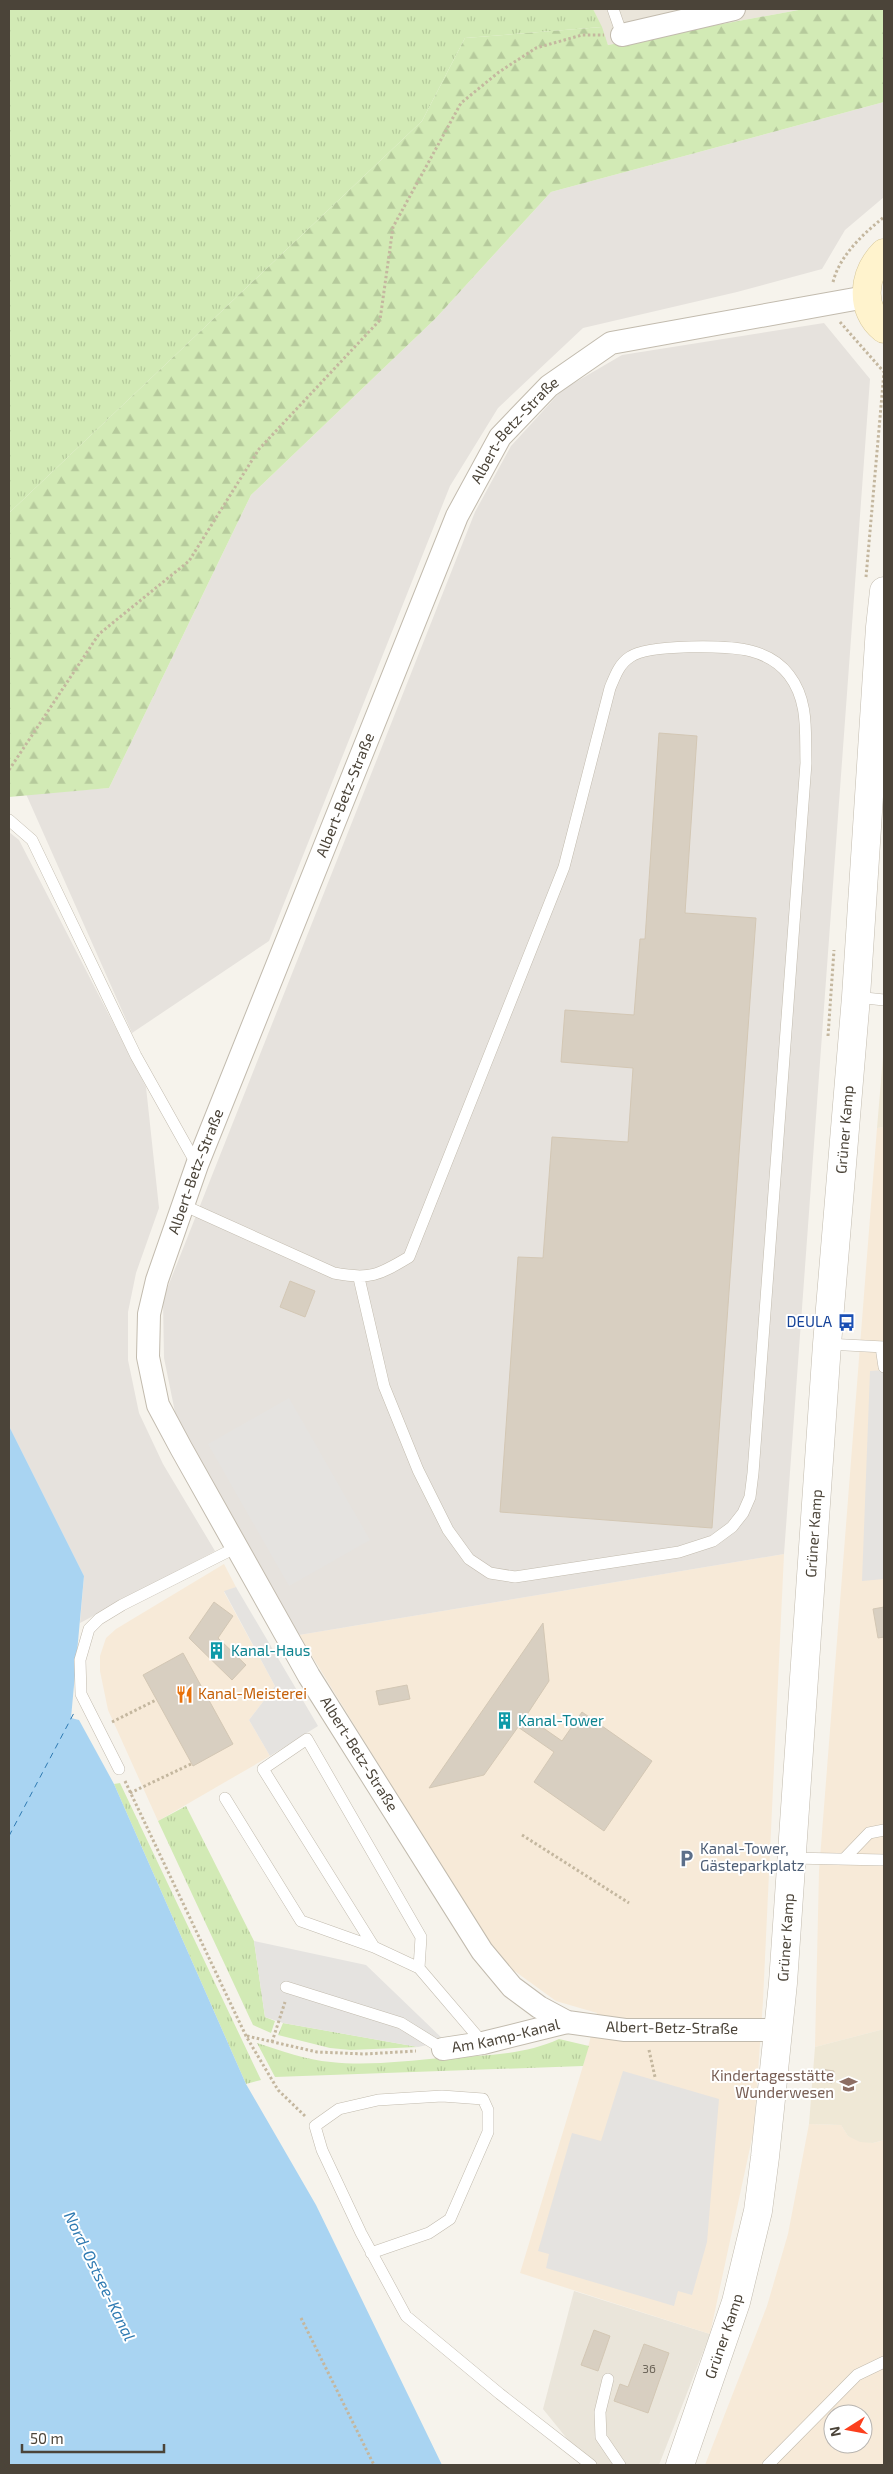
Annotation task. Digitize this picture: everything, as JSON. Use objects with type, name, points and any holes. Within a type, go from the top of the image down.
[{"type":"main road","points":[[884,253],[875,262],[868,277],[866,297],[871,312],[884,329]]},
{"type":"street","points":[[622,35],[707,11],[734,9]]},
{"type":"street","name":"Albert-Betz-Straße","points":[[778,2030],[625,2030],[567,2022],[539,2007],[512,1987],[482,1951],[309,1676],[158,1405],[148,1357],[148,1314],[157,1280],[197,1165],[457,516],[500,437],[549,386],[611,343],[866,297]]},
{"type":"street","name":"Grüner Kamp","points":[[680,2465],[736,2302],[758,2211],[778,2030],[792,1858],[827,1344],[856,997],[884,590]]},
{"type":"street","name":"Am Kamp-Kanal","points":[[443,2049],[483,2043],[567,2022]]},
{"type":"lane","points":[[612,9],[622,35]]},
{"type":"lane","points":[[183,1205],[334,1273],[359,1278],[386,1270],[409,1256],[425,1221],[564,867],[610,688],[618,668],[631,656],[652,649],[697,647],[750,651],[771,658],[789,674],[800,691],[805,709],[806,763],[753,1473],[750,1497],[743,1513],[732,1527],[713,1541],[679,1552],[515,1577],[490,1573],[469,1559],[448,1530],[418,1470],[384,1386],[359,1278]]},
{"type":"lane","points":[[9,820],[32,840],[136,1056],[197,1165]]},
{"type":"lane","points":[[856,997],[884,1000]]},
{"type":"lane","points":[[827,1344],[883,1347],[884,1367]]},
{"type":"lane","points":[[119,1769],[81,1694],[80,1660],[89,1629],[99,1619],[122,1605],[237,1547]]},
{"type":"lane","points":[[374,1947],[263,1769],[307,1739],[421,1937],[419,1968]]},
{"type":"lane","points":[[225,1798],[301,1921],[374,1947],[419,1968],[483,2043]]},
{"type":"lane","points":[[844,1859],[869,1833],[884,1830]]},
{"type":"lane","points":[[792,1858],[884,1860]]},
{"type":"lane","points":[[288,1988],[400,2023],[443,2049]]},
{"type":"lane","points":[[372,2253],[429,2233],[450,2219],[488,2132],[488,2110],[484,2099],[442,2096],[378,2100],[339,2110],[315,2126],[322,2150],[372,2253],[406,2316],[500,2394],[591,2465]]},
{"type":"lane","points":[[768,2465],[857,2375],[884,2362]]},
{"type":"lane","points":[[608,2379],[600,2412],[601,2437],[620,2465]]},
{"type":"path","points":[[9,770],[99,634],[189,561],[259,449],[380,320],[393,227],[461,103],[499,72],[536,48],[582,35],[622,35]]},
{"type":"path","points":[[884,217],[868,229],[849,251],[833,281],[837,320],[884,372]]},
{"type":"path","points":[[99,1728],[156,1700]]},
{"type":"path","points":[[130,1793],[191,1764]]},
{"type":"path","points":[[119,1769],[246,2036],[278,2090],[315,2126]]},
{"type":"path","points":[[522,1835],[629,1903]]},
{"type":"path","points":[[272,2042],[288,1988]]},
{"type":"path","points":[[246,2036],[317,2052],[365,2054],[443,2049]]},
{"type":"path","points":[[650,2054],[655,2077]]},
{"type":"path","points":[[301,2318],[374,2465]]},
{"type":"shaded area","points":[[593,9],[804,9],[608,45]]},
{"type":"shaded area","points":[[884,102],[884,197],[845,230],[822,269],[737,292],[583,328],[498,408],[450,486],[269,941],[132,1033],[26,794],[109,788],[251,495],[436,318],[551,192]]},
{"type":"shaded area","points":[[824,323],[870,379],[784,1554],[299,1635],[176,1417],[164,1358],[163,1299],[475,512],[511,446],[562,390],[622,355]]},
{"type":"shaded area","points":[[9,832],[19,840],[146,1087],[159,1208],[136,1273],[128,1312],[128,1360],[139,1413],[163,1464],[215,1551],[80,1623],[84,1576],[9,1426]]},
{"type":"shaded area","points":[[884,1045],[884,1127],[877,1128]]},
{"type":"shaded area","points":[[884,1127],[884,2029],[815,2047],[819,1871],[877,1128]]},
{"type":"shaded area","points":[[884,1370],[884,1579],[862,1581],[870,1371]]},
{"type":"shaded area","points":[[289,1398],[370,1540],[289,1586],[208,1444]]},
{"type":"shaded area","points":[[784,1554],[763,2001],[754,2129],[710,2334],[520,2273],[583,2066],[597,2013],[556,2001],[498,1959],[299,1635]]},
{"type":"shaded area","points":[[224,1564],[236,1587],[224,1592],[275,1686],[249,1720],[270,1756],[158,1821],[108,1710],[100,1671],[100,1656],[106,1638],[116,1629]]},
{"type":"shaded area","points":[[236,1587],[318,1726],[270,1756],[249,1720],[275,1686],[224,1591]]},
{"type":"shaded area","points":[[254,1941],[366,1965],[445,2041],[418,2047],[283,2023],[265,2017]]},
{"type":"shaded area","name":"Kindertagesstätte Wunderwesen","points":[[884,2029],[884,2140],[873,2143],[860,2142],[848,2136],[841,2125],[809,2124],[815,2047]]},
{"type":"shaded area","points":[[623,2071],[719,2099],[707,2242],[692,2295],[678,2291],[674,2306],[546,2268],[549,2254],[538,2251],[572,2133],[601,2141]]},
{"type":"shaded area","points":[[809,2124],[841,2125],[848,2136],[873,2143],[884,2140],[884,2465],[705,2465],[767,2306],[788,2234]]},
{"type":"shaded area","points":[[574,2291],[710,2334],[659,2465],[597,2465],[577,2451],[543,2409]]},
{"type":"green space","points":[[9,9],[593,9],[602,27],[465,38],[422,121],[9,513]]},
{"type":"green space","points":[[804,9],[884,9],[884,102],[551,192],[436,318],[251,495],[109,788],[9,797],[9,513],[422,121],[465,38],[602,27],[608,45]]},
{"type":"green space","points":[[120,1783],[261,2080],[246,2084],[114,1784]]},
{"type":"green space","points":[[186,1806],[254,1941],[265,2017],[275,2021],[271,2033],[253,2025],[158,1821]]},
{"type":"green space","points":[[283,2023],[418,2047],[351,2050],[330,2048],[278,2035]]},
{"type":"green space","points":[[559,2039],[589,2046],[583,2066],[275,2077],[257,2043],[294,2055],[331,2062],[386,2063],[502,2054],[531,2049]]},
{"type":"water","name":"Nord-Ostsee-Kanal","points":[[9,1426],[84,1576],[71,1718],[79,1720],[114,1784],[246,2084],[316,2205],[442,2465],[9,2465]]},
{"type":"building","points":[[659,733],[697,736],[685,913],[756,918],[712,1528],[500,1512],[518,1257],[543,1258],[552,1137],[628,1142],[633,1068],[561,1062],[565,1010],[634,1015],[640,939],[645,939]]},
{"type":"building","points":[[290,1281],[315,1291],[305,1317],[280,1307]]},
{"type":"building","name":"Kanal-Haus","points":[[214,1602],[233,1616],[218,1638],[246,1665],[232,1680],[189,1638]]},
{"type":"building","points":[[884,1607],[884,1637],[878,1638],[873,1609]]},
{"type":"building","name":"Kanal-Tower","points":[[543,1623],[549,1681],[526,1716],[562,1741],[582,1712],[652,1761],[604,1831],[534,1782],[554,1752],[518,1727],[484,1775],[429,1788]]},
{"type":"building","points":[[183,1653],[233,1744],[193,1766],[143,1675]]},
{"type":"building","points":[[407,1685],[410,1699],[379,1705],[376,1691]]},
{"type":"building","points":[[821,2069],[834,2071],[832,2083],[819,2081]]},
{"type":"building","points":[[594,2330],[610,2336],[598,2371],[581,2365]]},
{"type":"building","points":[[644,2344],[669,2353],[648,2413],[614,2401],[620,2384],[628,2387]]},
{"type":"ferry route","points":[[9,1836],[75,1711]]},
{"type":"place","name":"DEULA","points":[[846,1322]]},
{"type":"place","name":"Kanal-Haus","points":[[217,1651]]},
{"type":"place","name":"Kanal-Meisterei","points":[[184,1694]]},
{"type":"place","name":"Kanal-Tower","points":[[504,1721]]},
{"type":"place","name":"Kanal-Tower, Gästeparkplatz","points":[[686,1858]]},
{"type":"place","name":"Kindertagesstätte Wunderwesen","points":[[848,2085]]}]
